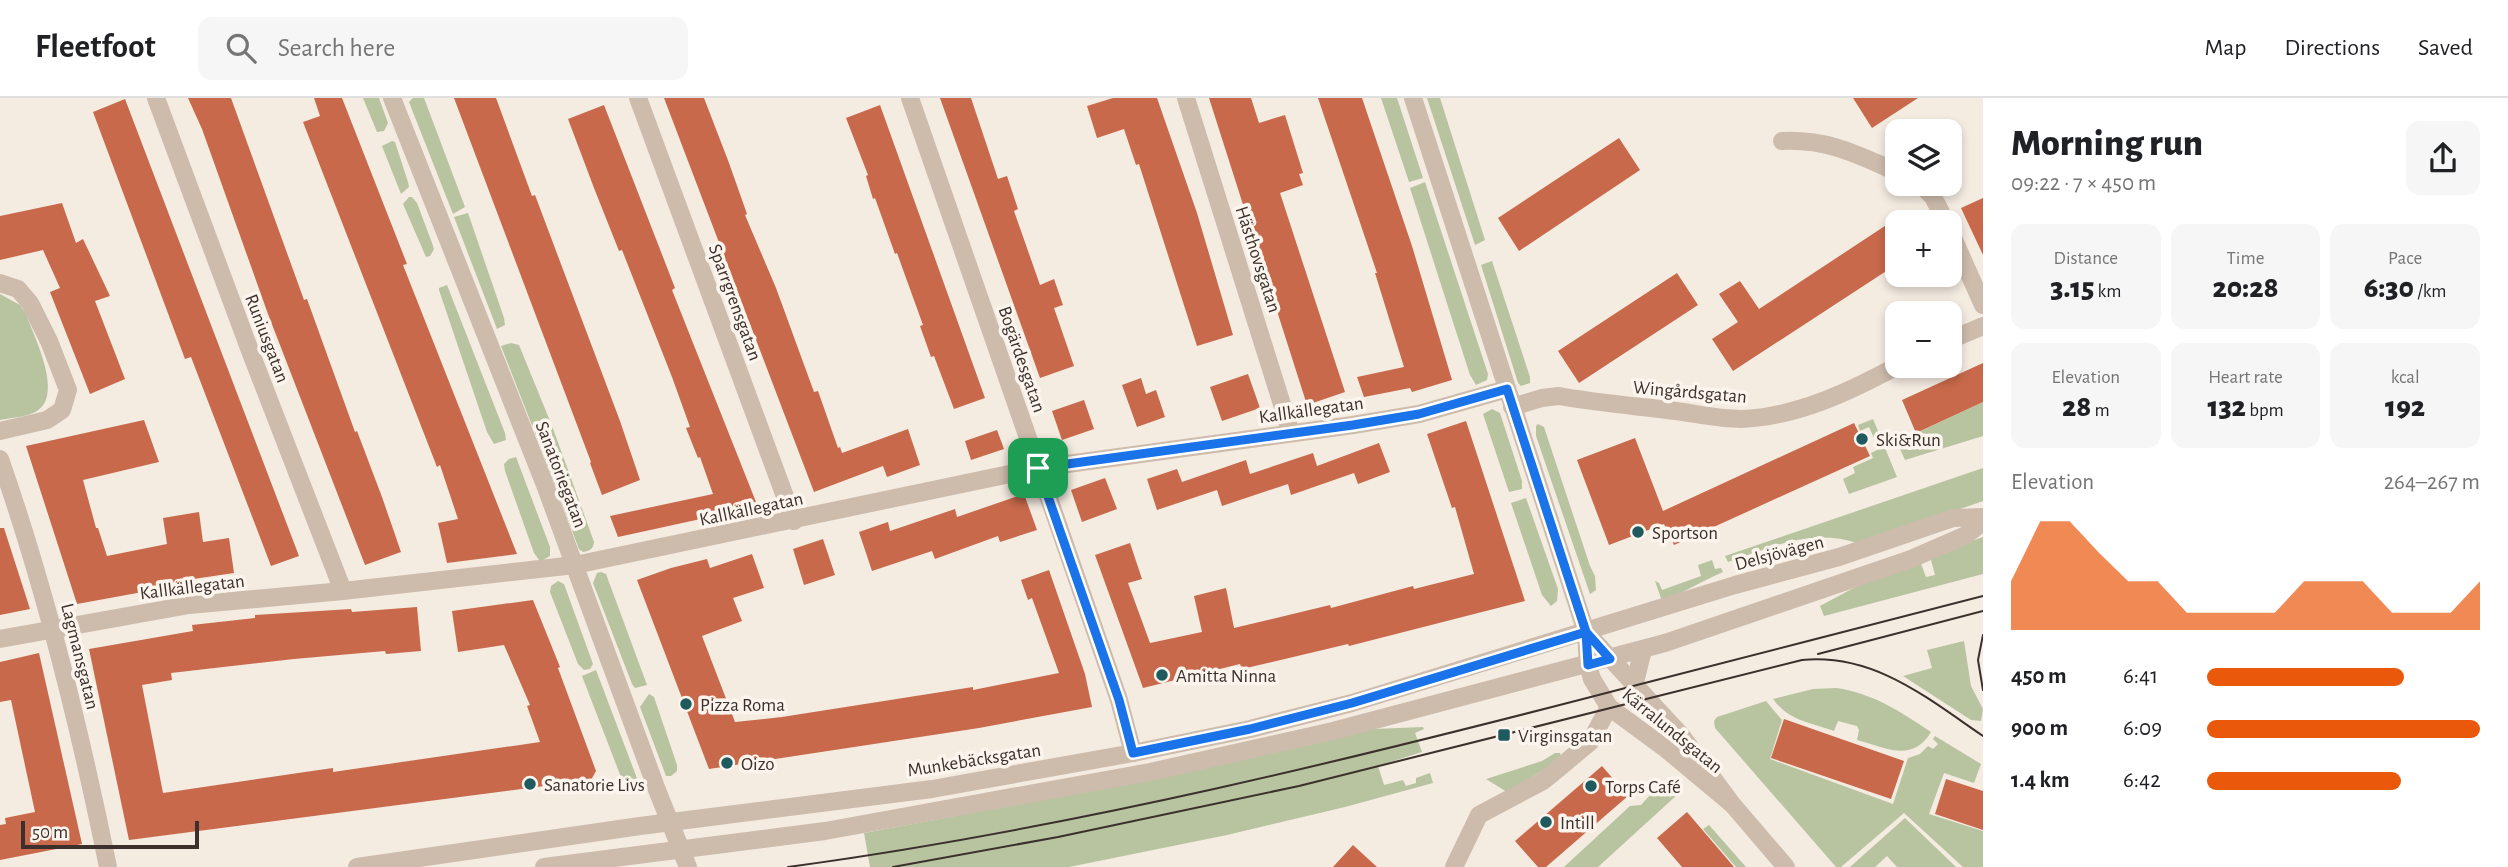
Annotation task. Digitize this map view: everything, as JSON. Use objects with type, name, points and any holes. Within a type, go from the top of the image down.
[{"type":"street","name":"Runiusgatan","points":[[156,98],[238,321],[343,591]]},
{"type":"street","name":"Sanatoriegatan","points":[[392,98],[575,565],[685,859]]},
{"type":"street","name":"Sparrgrensgatan","points":[[638,98],[794,521]]},
{"type":"street","name":"Bogärdesgatan","points":[[910,98],[1119,700],[1133,753]]},
{"type":"street","name":"Hästhovsgatan","points":[[1186,98],[1291,433]]},
{"type":"street","points":[[1413,98],[1586,632]]},
{"type":"street","points":[[1782,141],[1808,140],[1846,149],[1885,167]]},
{"type":"street","points":[[1962,258],[1983,305]]},
{"type":"street","points":[[0,283],[18,289],[30,303],[50,341],[68,390],[62,410],[47,420],[0,431]]},
{"type":"street","points":[[1962,335],[1983,326]]},
{"type":"street","name":"Wingårdsgatan","points":[[1512,407],[1559,396],[1739,419],[1806,407],[1885,372]]},
{"type":"street","name":"Kallkällegatan","points":[[0,639],[189,605],[575,565],[1038,468],[1419,414],[1507,389]]},
{"type":"street","name":"Lagmansgatan","points":[[0,459],[54,628],[94,795],[108,867]]},
{"type":"street","name":"Delsjövägen","points":[[1586,632],[1839,557],[1952,518],[1983,519]]},
{"type":"street","name":"Delsjövägen","points":[[1610,659],[1749,616],[1911,559],[1966,535],[1983,519]]},
{"type":"street","name":"Kärralundsgatan","points":[[1586,632],[1681,735],[1732,804],[1786,867]]},
{"type":"street","name":"Kärralundsgatan","points":[[1586,632],[1588,665],[1600,695],[1609,707],[1666,749],[1732,804]]},
{"type":"street","name":"Munkebäcksgatan","points":[[357,867],[670,822],[932,789],[1133,753],[1250,729],[1352,703],[1586,632]]},
{"type":"street","name":"Kärralundsgatan","points":[[1634,685],[1643,650]]},
{"type":"street","points":[[544,867],[685,859],[1150,772],[1359,725],[1610,659]]},
{"type":"street","points":[[1454,867],[1479,815],[1543,781],[1559,768],[1590,742],[1609,707]]},
{"type":"green space","points":[[363,98],[379,98],[388,123],[384,131],[377,132]]},
{"type":"green space","points":[[413,98],[424,98],[465,207],[453,214],[409,102]]},
{"type":"green space","points":[[1381,98],[1397,98],[1423,178],[1409,182]]},
{"type":"green space","points":[[1427,98],[1440,98],[1485,240],[1475,245]]},
{"type":"green space","points":[[395,142],[409,187],[401,194],[382,146]]},
{"type":"green space","points":[[1425,182],[1488,374],[1487,380],[1476,385],[1470,375],[1410,188]]},
{"type":"green space","points":[[409,197],[417,203],[432,243],[434,249],[430,256],[426,257],[403,204]]},
{"type":"green space","points":[[468,213],[504,318],[505,325],[497,329],[454,217]]},
{"type":"green space","points":[[1492,261],[1530,377],[1530,383],[1521,386],[1481,265]]},
{"type":"green space","points":[[447,285],[506,440],[494,444],[487,432],[439,290]]},
{"type":"green space","points":[[0,294],[20,305],[26,314],[45,365],[48,392],[45,403],[37,411],[0,420]]},
{"type":"green space","points":[[511,343],[519,345],[550,421],[533,428],[501,346]]},
{"type":"green space","points":[[1983,402],[1983,436],[1905,460],[1897,442]]},
{"type":"green space","points":[[1492,409],[1500,413],[1522,481],[1522,489],[1509,492],[1483,414]]},
{"type":"green space","points":[[1873,419],[1897,477],[1849,494],[1843,479],[1855,473],[1853,467],[1873,458],[1871,453],[1879,449],[1869,427],[1860,431],[1858,425]]},
{"type":"green space","points":[[551,423],[594,542],[588,551],[579,549],[534,430]]},
{"type":"green space","points":[[1538,424],[1544,427],[1595,576],[1596,590],[1590,594],[1536,436]]},
{"type":"green space","points":[[516,457],[550,547],[550,556],[543,560],[539,560],[534,553],[505,471],[504,464]]},
{"type":"green space","points":[[1983,468],[1983,501],[1969,506],[1857,543],[1840,539],[1807,538],[1776,545],[1728,562],[1725,556]]},
{"type":"green space","points":[[1526,498],[1558,589],[1557,601],[1551,606],[1542,595],[1511,503]]},
{"type":"green space","points":[[1983,537],[1983,574],[1824,616],[1820,606],[1861,584],[1920,561],[1926,577],[1935,575],[1930,556]]},
{"type":"green space","points":[[1712,560],[1715,569],[1721,568],[1723,572],[1662,601],[1655,581],[1662,590],[1701,576],[1698,565]]},
{"type":"green space","points":[[597,573],[606,574],[647,685],[635,688],[632,684],[593,583]]},
{"type":"green space","points":[[558,581],[564,584],[593,664],[590,669],[584,670],[578,664],[550,592],[551,586]]},
{"type":"green space","points":[[1964,641],[1971,686],[1983,709],[1981,721],[1971,720],[1903,676],[1932,668],[1927,650]]},
{"type":"green space","points":[[596,670],[639,784],[629,789],[621,777],[582,676]]},
{"type":"green space","points":[[1836,688],[1874,699],[1931,732],[1924,742],[1916,747],[1898,751],[1857,740],[1857,726],[1838,721],[1834,731],[1808,723],[1786,712],[1773,699],[1813,689]]},
{"type":"green space","points":[[649,694],[654,697],[677,765],[677,771],[671,776],[666,776],[640,707]]},
{"type":"green space","points":[[1766,701],[1782,720],[1770,759],[1893,804],[1908,758],[1920,754],[1928,746],[1933,749],[1938,744],[1933,739],[1935,736],[1981,764],[1974,783],[1944,773],[1929,814],[1983,831],[1983,867],[1963,867],[1904,813],[1841,867],[1836,867],[1715,728],[1714,721],[1717,717]]},
{"type":"green space","points":[[1373,729],[1424,729],[1415,733],[1422,752],[1378,766],[1384,785],[1403,780],[1406,786],[1416,783],[1416,778],[1430,773],[1433,783],[1345,807],[1227,835],[1069,867],[870,867],[864,833],[1127,784]]},
{"type":"green space","points":[[1560,753],[1561,756],[1547,768],[1507,792],[1486,779],[1542,761]]},
{"type":"green space","points":[[1662,782],[1677,795],[1598,867],[1564,867],[1630,806],[1641,805]]},
{"type":"green space","points":[[1905,818],[1956,867],[1897,867],[1887,856],[1875,867],[1850,867]]},
{"type":"green space","points":[[1709,825],[1746,867],[1736,867],[1703,829]]},
{"type":"building","points":[[188,98],[231,98],[304,300],[307,299],[401,552],[365,565],[268,314],[202,129]]},
{"type":"building","points":[[314,98],[342,98],[407,264],[403,265],[517,554],[447,563],[438,523],[458,519],[440,465],[437,467],[303,122],[320,116]]},
{"type":"building","points":[[454,98],[496,98],[532,196],[535,195],[640,480],[602,495]]},
{"type":"building","points":[[664,98],[704,98],[747,214],[745,215],[776,288],[814,392],[818,391],[838,448],[840,447],[842,453],[908,429],[920,465],[887,477],[883,466],[814,492]]},
{"type":"building","points":[[940,98],[971,98],[998,179],[1007,176],[1018,209],[1014,211],[1040,285],[1054,279],[1063,305],[1054,308],[1074,366],[1040,378]]},
{"type":"building","points":[[1113,98],[1157,98],[1197,213],[1233,335],[1197,346],[1139,164],[1136,165],[1124,129],[1097,138],[1087,106]]},
{"type":"building","points":[[1209,98],[1251,98],[1259,123],[1285,115],[1303,173],[1299,174],[1303,185],[1280,193],[1345,392],[1307,405]]},
{"type":"building","points":[[1318,98],[1362,98],[1412,246],[1452,380],[1412,392],[1410,388],[1364,397],[1357,377],[1404,367],[1377,273]]},
{"type":"building","points":[[1853,98],[1918,98],[1885,119],[1872,128]]},
{"type":"building","points":[[125,99],[299,556],[271,566],[191,357],[185,359],[93,112]]},
{"type":"building","points":[[604,105],[675,288],[672,290],[756,502],[719,515],[618,537],[610,516],[713,494],[686,428],[690,427],[672,377],[568,119]]},
{"type":"building","points":[[880,105],[985,398],[954,409],[934,356],[931,357],[920,326],[923,325],[897,253],[895,254],[875,198],[873,199],[866,176],[868,175],[846,118]]},
{"type":"building","points":[[1619,138],[1640,170],[1519,251],[1498,218]]},
{"type":"building","points":[[1983,198],[1983,255],[1962,210],[1961,208]]},
{"type":"building","points":[[62,203],[76,243],[83,239],[110,296],[95,301],[125,379],[90,394],[50,292],[60,288],[43,250],[0,260],[0,216]]},
{"type":"building","points":[[1885,226],[1885,272],[1733,371],[1712,339],[1738,322],[1719,294],[1740,281],[1759,309]]},
{"type":"building","points":[[1677,273],[1698,305],[1579,383],[1558,351]]},
{"type":"building","points":[[1983,363],[1983,402],[1916,433],[1902,400],[1950,378],[1962,378],[1962,373]]},
{"type":"building","points":[[1248,374],[1260,408],[1222,421],[1210,387]]},
{"type":"building","points":[[1141,378],[1146,394],[1156,390],[1165,417],[1137,427],[1122,385]]},
{"type":"building","points":[[1084,400],[1094,429],[1062,440],[1052,411]]},
{"type":"building","points":[[144,420],[159,462],[83,480],[107,556],[167,544],[163,518],[199,512],[203,542],[229,538],[234,573],[180,581],[181,585],[77,604],[26,446]]},
{"type":"building","points":[[1466,421],[1525,601],[1349,646],[1348,644],[1242,669],[1240,664],[1143,688],[1095,555],[1130,543],[1142,579],[1128,583],[1150,643],[1202,632],[1194,596],[1226,588],[1234,628],[1474,574],[1455,507],[1452,508],[1427,434]]},
{"type":"building","points":[[1854,423],[1870,456],[1674,545],[1664,524],[1609,545],[1577,460],[1635,438],[1663,511]]},
{"type":"building","points":[[997,430],[1004,449],[971,460],[965,441]]},
{"type":"building","points":[[1379,443],[1390,472],[1358,484],[1354,473],[1291,495],[1288,484],[1222,506],[1217,490],[1157,510],[1147,479],[1177,469],[1182,482],[1246,460],[1250,474],[1313,453],[1317,466]]},
{"type":"building","points":[[1105,478],[1117,509],[1082,522],[1071,490]]},
{"type":"building","points":[[1024,494],[1037,530],[1000,542],[998,536],[935,559],[932,551],[872,571],[859,532],[888,522],[890,531],[955,509],[957,517]]},
{"type":"building","points":[[0,528],[4,528],[30,609],[0,615]]},
{"type":"building","points":[[823,539],[835,575],[804,585],[793,549]]},
{"type":"building","points":[[752,554],[764,588],[733,598],[742,621],[702,636],[735,722],[973,687],[973,690],[1059,673],[1032,598],[1028,600],[1021,580],[1049,570],[1085,674],[1092,707],[979,728],[709,769],[637,580],[707,559],[710,568]]},
{"type":"building","points":[[533,600],[560,667],[558,668],[596,771],[591,780],[129,840],[89,649],[193,631],[192,625],[255,618],[255,615],[417,607],[421,651],[386,654],[385,651],[294,659],[171,673],[172,680],[142,685],[163,793],[540,742],[527,706],[530,705],[504,645],[458,652],[452,611]]},
{"type":"building","points":[[39,653],[82,844],[0,860],[0,825],[6,824],[5,818],[35,812],[11,700],[0,702],[0,662]]},
{"type":"building","points":[[1784,719],[1904,761],[1891,799],[1771,758]]},
{"type":"building","points":[[1602,766],[1628,796],[1546,867],[1538,867],[1515,841]]},
{"type":"building","points":[[1946,779],[1983,791],[1983,830],[1935,814]]},
{"type":"building","points":[[1687,812],[1734,867],[1682,867],[1657,838]]},
{"type":"building","points":[[1353,845],[1377,867],[1333,867]]},
{"type":"tram line","points":[[788,867],[1002,832],[1215,789],[1427,739],[1983,596]]},
{"type":"tram line","points":[[1818,654],[1983,611]]},
{"type":"tram line","points":[[1983,635],[1978,660],[1983,690]]},
{"type":"tram line","points":[[893,867],[1058,837],[1299,786],[1802,660],[1828,660],[1876,671],[1920,693],[1983,736]]},
{"type":"place","name":"Ski&Run","points":[[1862,439]]},
{"type":"place","name":"Sportson","points":[[1638,532]]},
{"type":"place","name":"Amitta Ninna","points":[[1162,675]]},
{"type":"place","name":"Pizza Roma","points":[[686,704]]},
{"type":"place","name":"Virginsgatan","points":[[1504,735]]},
{"type":"place","name":"Oizo","points":[[727,763]]},
{"type":"place","name":"Sanatorie Livs","points":[[530,784]]},
{"type":"place","name":"Torps Café","points":[[1591,786]]},
{"type":"place","name":"Intill","points":[[1546,822]]},
{"type":"route","points":[[1038,468],[1125,718],[1133,753],[1250,729],[1352,703],[1586,632],[1610,659],[1588,665],[1586,632],[1507,389],[1419,414],[1038,468]]}]
